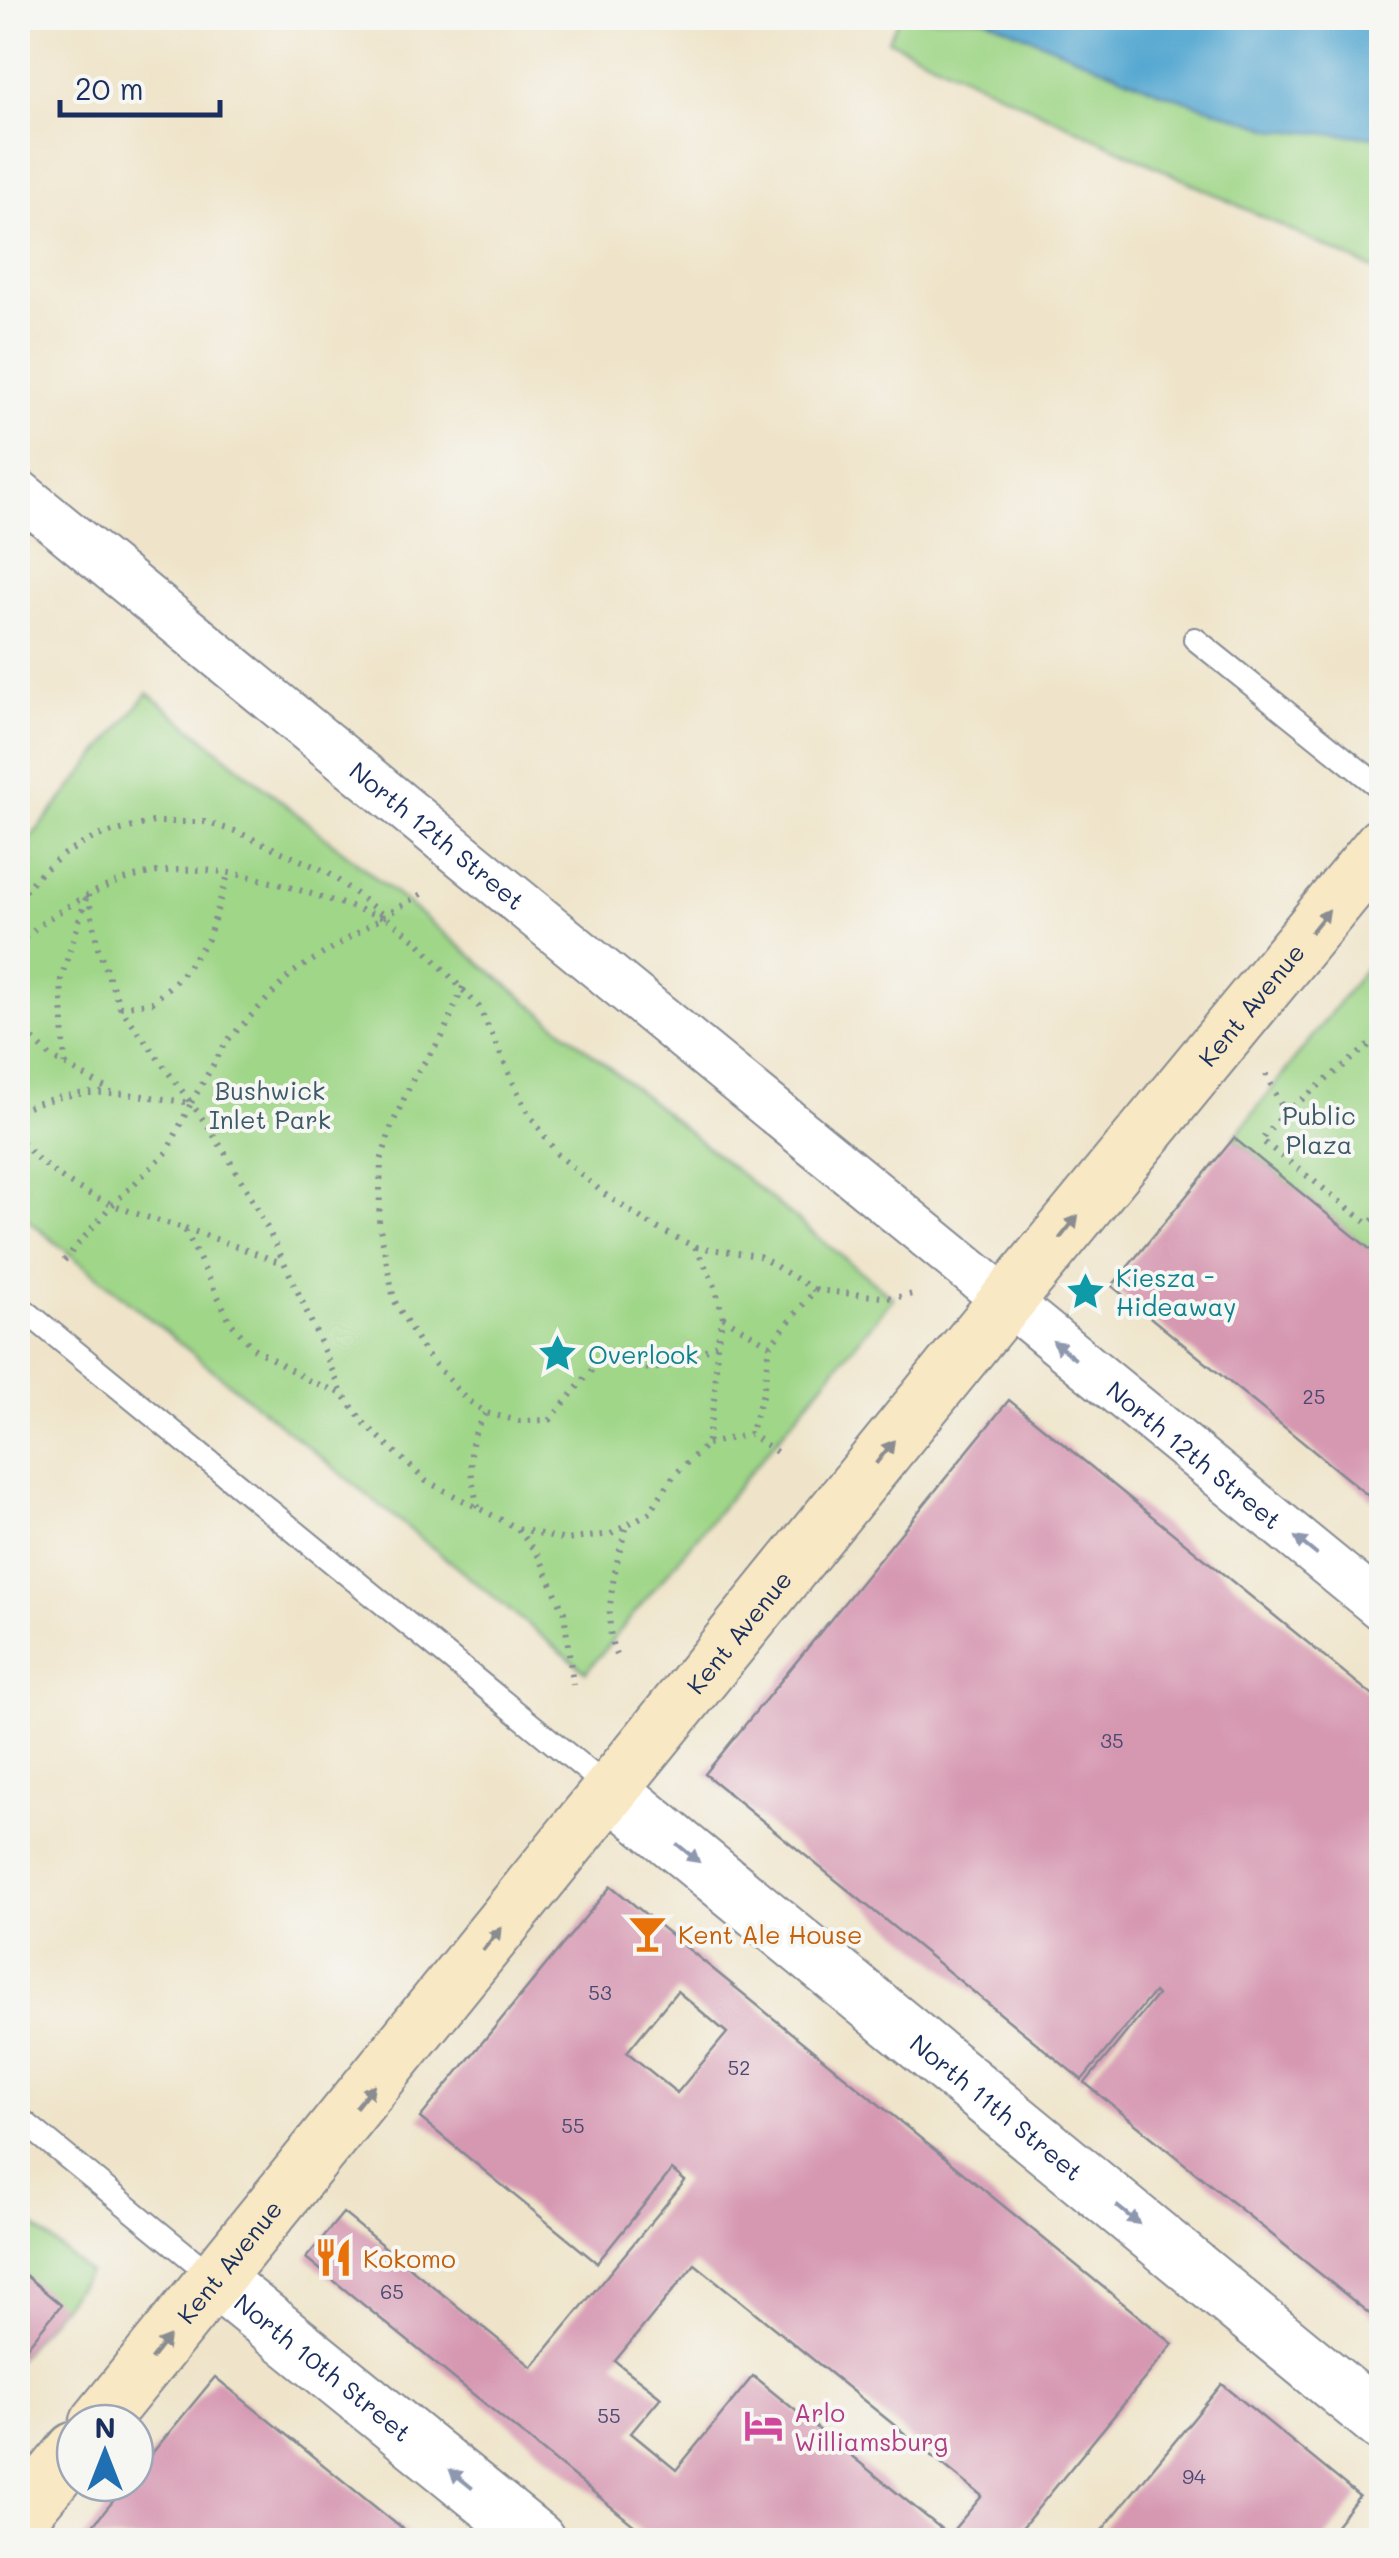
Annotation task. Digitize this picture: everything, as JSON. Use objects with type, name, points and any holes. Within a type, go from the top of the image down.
[{"type":"main road","name":"Kent Avenue","points":[[115,2403],[1382,845]]},
{"type":"main road","points":[[18,2519],[55,2474]]},
{"type":"street","name":"North 12th Street","points":[[18,492],[1382,1608]]},
{"type":"street","name":"North 11th Street","points":[[612,1791],[1382,2424]]},
{"type":"street","name":"North 10th Street","points":[[216,2280],[537,2540]]},
{"type":"lane","points":[[1195,639],[1382,789]]},
{"type":"lane","points":[[18,1305],[612,1791]]},
{"type":"lane","name":"North 10th Street","points":[[18,2117],[216,2280]]},
{"type":"path","points":[[18,899],[36,877],[64,854],[97,836],[154,822],[204,822],[235,831],[327,872],[416,940],[479,1006],[525,1108],[558,1155],[607,1196],[694,1247],[759,1256],[815,1290],[893,1298],[913,1294]]},
{"type":"path","points":[[18,945],[33,927],[88,895],[122,879],[174,868],[229,872],[285,884],[383,917]]},
{"type":"path","points":[[120,1008],[154,1002],[180,977],[208,939],[229,872]]},
{"type":"path","points":[[63,1262],[113,1204],[167,1152],[227,1041],[292,973],[425,892]]},
{"type":"path","points":[[88,895],[98,948],[120,1008],[213,1133],[284,1263],[342,1394],[363,1422],[426,1481],[517,1528],[566,1540],[612,1534],[650,1512],[674,1475],[707,1444],[750,1434],[781,1455]]},
{"type":"path","points":[[65,1065],[61,979],[88,895]]},
{"type":"path","points":[[462,987],[442,1036],[414,1077],[392,1125],[382,1161],[379,1222],[394,1300],[425,1353],[464,1398],[486,1413],[520,1421],[550,1420],[602,1359],[618,1358],[629,1366],[656,1370],[690,1359],[717,1343]]},
{"type":"path","points":[[18,1025],[27,1038],[65,1065],[112,1091]]},
{"type":"path","points":[[1382,1035],[1285,1113],[1261,1140],[1369,1224],[1382,1211]]},
{"type":"path","points":[[1266,1074],[1285,1113]]},
{"type":"path","points":[[18,1110],[78,1091],[112,1091],[191,1103]]},
{"type":"path","points":[[18,1136],[43,1163],[78,1187],[137,1216],[284,1263]]},
{"type":"path","points":[[184,1228],[226,1314],[253,1348],[290,1371],[342,1394]]},
{"type":"path","points":[[694,1247],[714,1284],[723,1317],[707,1444]]},
{"type":"path","points":[[750,1434],[763,1393],[770,1345],[815,1290]]},
{"type":"path","points":[[723,1317],[770,1345]]},
{"type":"path","points":[[478,1508],[469,1468],[475,1428],[486,1413]]},
{"type":"path","points":[[616,1656],[610,1642],[615,1565],[627,1525]]},
{"type":"path","points":[[517,1528],[540,1558],[564,1612],[573,1684]]},
{"type":"path","points":[[18,2278],[24,2283],[18,2291]]},
{"type":"green space","points":[[899,18],[985,18],[1158,91],[1276,130],[1381,137],[1381,273],[888,40]]},
{"type":"green space","name":"Bushwick Inlet Park","points":[[148,693],[893,1298],[586,1672],[18,1212],[18,854]]},
{"type":"green space","name":"Public Plaza","points":[[1381,948],[1381,1259],[1234,1138]]},
{"type":"green space","points":[[18,2213],[89,2273],[18,2358]]},
{"type":"water","points":[[985,18],[1381,18],[1381,137],[1276,130],[1158,91]]},
{"type":"building","points":[[1234,1138],[1382,1259],[1382,1507],[1112,1286]]},
{"type":"building","points":[[1009,1400],[1382,1703],[1382,2324],[1085,2083],[1157,1995],[1154,1992],[1082,2080],[705,1774]]},
{"type":"building","points":[[611,1886],[1173,2344],[1021,2529],[1036,2540],[652,2540],[306,2258],[343,2213],[532,2367],[685,2181],[672,2170],[597,2263],[420,2118]],"holes":[[[677,1991],[727,2033],[677,2093],[627,2052]],[[695,2264],[982,2496],[949,2535],[753,2376],[676,2470],[631,2433],[661,2397],[615,2361]]]},
{"type":"building","points":[[18,2269],[61,2305],[18,2358]]},
{"type":"building","points":[[215,2377],[416,2540],[81,2540],[112,2503],[155,2503],[155,2450]]},
{"type":"building","points":[[1222,2384],[1359,2496],[1324,2540],[1094,2540]]},
{"type":"place","name":"Kiesza - Hideaway","points":[[1086,1291]]},
{"type":"place","name":"Overlook","points":[[558,1354]]},
{"type":"place","name":"Kent Ale House","points":[[648,1934]]},
{"type":"place","name":"Kokomo","points":[[333,2258]]},
{"type":"place","name":"Arlo Williamsburg","points":[[764,2426]]}]
